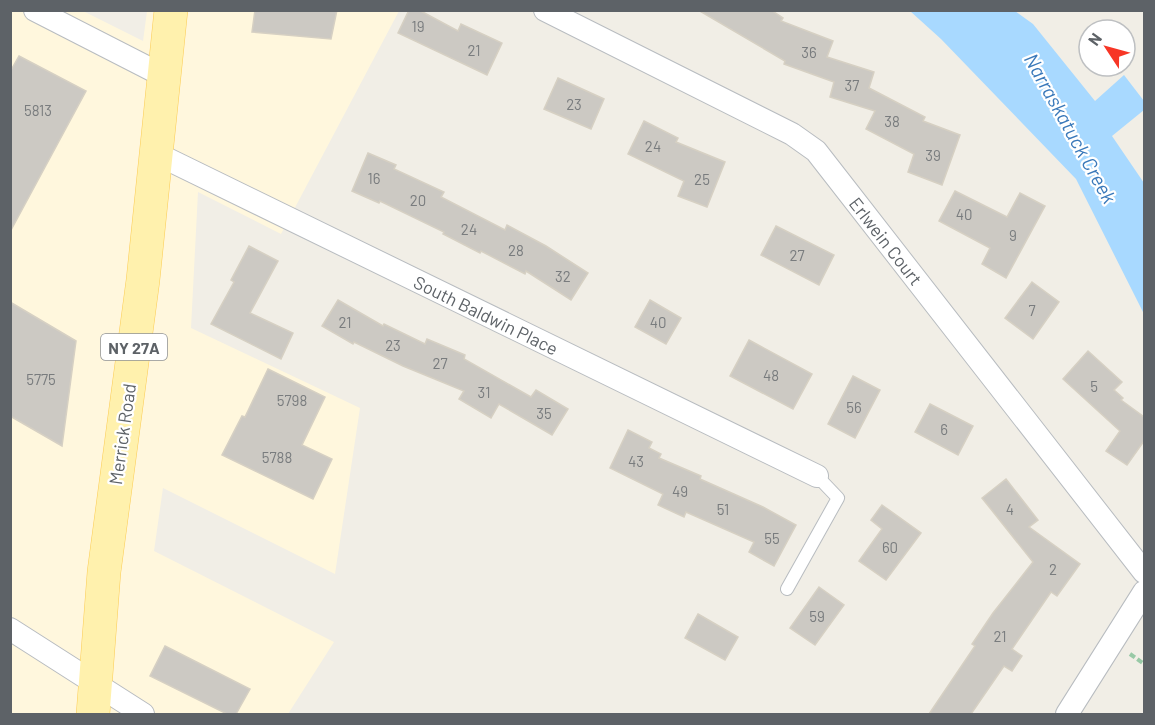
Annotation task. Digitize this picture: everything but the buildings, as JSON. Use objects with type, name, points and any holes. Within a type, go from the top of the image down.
[{"type":"main road","name":"Merrick Road","points":[[94,699],[104,572],[143,280],[171,10]]},
{"type":"street","points":[[35,10],[164,76]]},
{"type":"street","name":"Erlwein Court","points":[[544,10],[792,134],[816,151],[1144,572]]},
{"type":"street","name":"South Baldwin Place","points":[[155,153],[817,476]]},
{"type":"street","points":[[1067,714],[1144,592]]},
{"type":"street","points":[[10,629],[94,699],[144,714]]},
{"type":"lane","points":[[787,589],[837,498],[817,476]]},
{"type":"shaded area","points":[[10,11],[83,11],[143,41],[147,11],[399,11],[281,234],[198,192],[191,328],[360,408],[335,574],[163,488],[154,551],[334,642],[288,714],[11,714]]},
{"type":"water","name":"Narraskatuck Creek","points":[[910,11],[1015,11],[1033,24],[1095,101],[1121,78],[1126,78],[1144,101],[1144,110],[1112,136],[1144,183],[1144,314],[1076,179],[941,39]]}]
